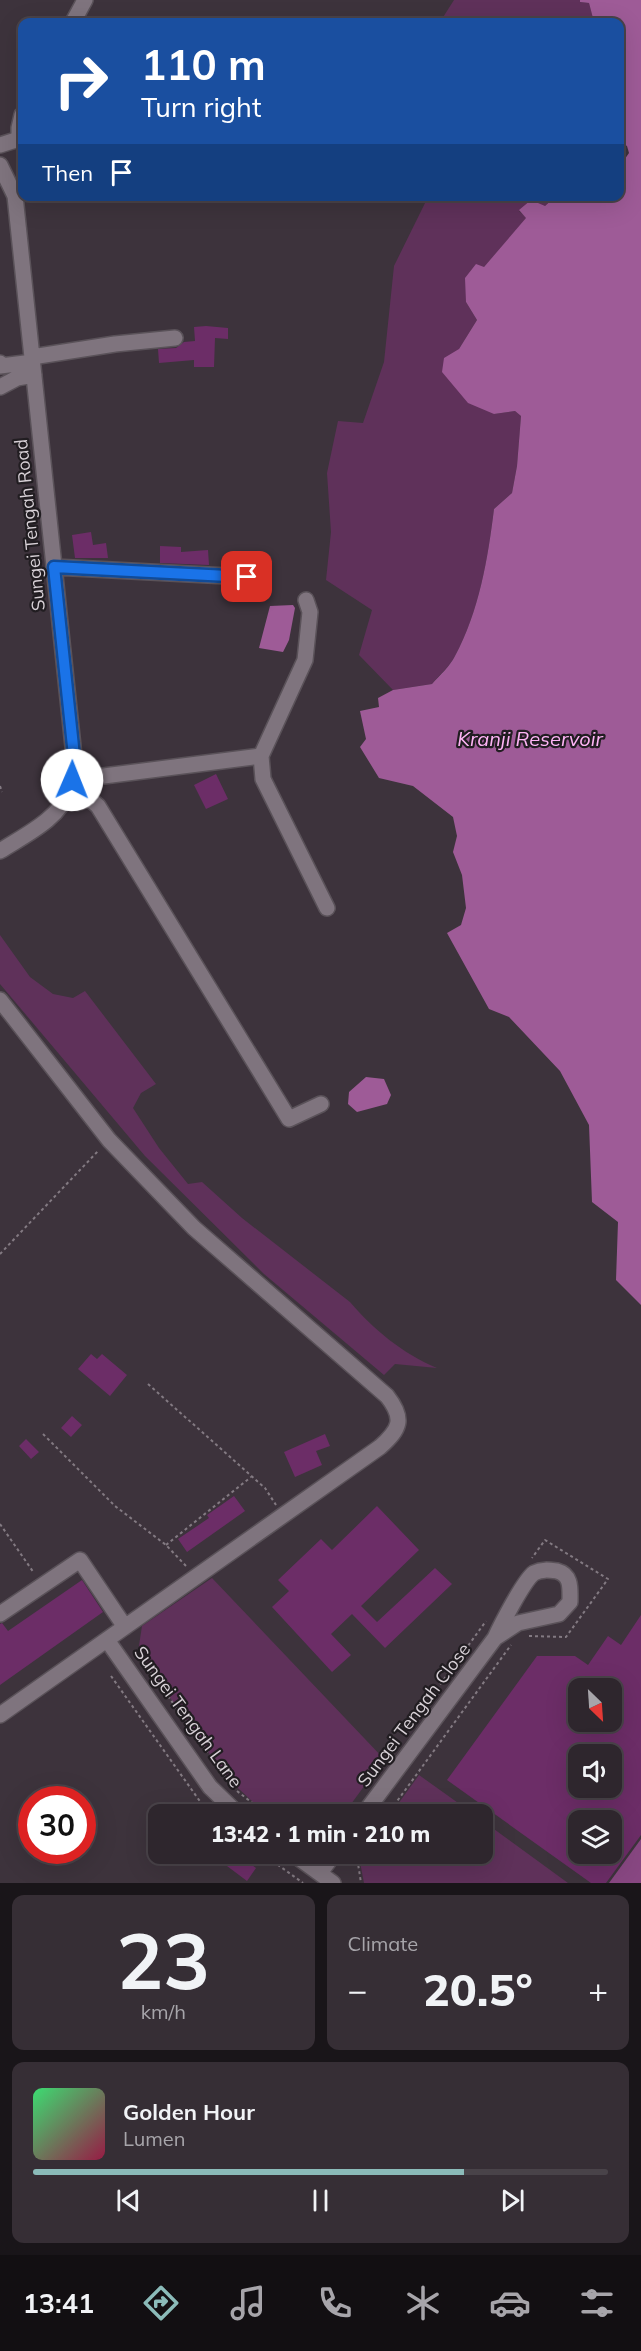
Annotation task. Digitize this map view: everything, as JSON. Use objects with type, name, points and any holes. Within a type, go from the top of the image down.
[{"type":"street","points":[[75,18],[85,0]]},
{"type":"street","points":[[0,145],[18,139]]},
{"type":"street","name":"Sungei Tengah Road","points":[[0,165],[15,196],[74,756],[71,786]]},
{"type":"street","points":[[0,363],[0,366],[33,365],[115,344],[175,338]]},
{"type":"street","points":[[0,387],[17,378],[33,365]]},
{"type":"street","points":[[54,567],[247,577]]},
{"type":"street","points":[[306,600],[310,612],[305,660],[261,756],[262,779],[327,908]]},
{"type":"street","points":[[71,786],[261,756]]},
{"type":"street","points":[[0,851],[40,825],[58,810],[71,786]]},
{"type":"street","points":[[71,786],[98,806],[289,1119],[321,1104]]},
{"type":"street","points":[[0,1000],[109,1140],[194,1228],[387,1396],[394,1406],[399,1423],[395,1434],[380,1447],[0,1715]]},
{"type":"street","points":[[0,1614],[80,1560],[125,1627]]},
{"type":"street","name":"Sungei Tengah Close","points":[[371,1804],[495,1638],[504,1619],[533,1574],[546,1569],[562,1573],[571,1583],[570,1602],[559,1614],[518,1623],[495,1638]]},
{"type":"street","name":"Sungei Tengah Lane","points":[[107,1640],[210,1787],[228,1804]]},
{"type":"street","points":[[306,1864],[333,1883]]},
{"type":"street","points":[[320,1874],[327,1864]]},
{"type":"path","points":[[0,786],[2,792]]},
{"type":"path","points":[[0,1254],[109,1140]]},
{"type":"path","points":[[148,1384],[265,1488],[282,1515]]},
{"type":"path","points":[[43,1434],[115,1506],[166,1545],[196,1577]]},
{"type":"path","points":[[166,1545],[251,1476]]},
{"type":"path","points":[[0,1524],[42,1585]]},
{"type":"path","points":[[140,1657],[223,1776],[236,1791],[253,1804]]},
{"type":"path","points":[[111,1676],[203,1804]]},
{"type":"path","points":[[277,1864],[303,1883]]},
{"type":"path","points":[[358,1864],[362,1883]]},
{"type":"shaded area","points":[[454,0],[580,0],[580,2],[589,3],[593,18],[443,18]]},
{"type":"shaded area","points":[[426,201],[551,201],[545,206],[519,211],[527,218],[484,267],[466,302],[477,320],[459,349],[494,414],[515,411],[521,416],[517,466],[512,493],[494,509],[489,546],[476,603],[453,660],[432,684],[393,690],[359,655],[372,610],[326,580],[331,532],[327,473],[338,421],[363,423],[384,362],[394,266]]},
{"type":"shaded area","points":[[0,935],[30,977],[53,994],[73,998],[85,991],[156,1084],[141,1093],[133,1108],[159,1148],[188,1184],[202,1182],[242,1218],[350,1302],[389,1340],[412,1356],[437,1368],[395,1364],[384,1375],[264,1274],[145,1156],[0,984]]},
{"type":"shaded area","points":[[212,1578],[384,1759],[351,1804],[256,1804],[225,1776],[138,1652],[142,1626]]},
{"type":"shaded area","points":[[419,1775],[460,1804],[398,1804]]},
{"type":"shaded area","points":[[493,1828],[568,1883],[364,1883],[360,1864],[493,1864]]},
{"type":"shaded area","points":[[641,1839],[641,1883],[609,1883]]},
{"type":"water","name":"Kranji Reservoir","points":[[580,0],[641,0],[641,1305],[616,1280],[618,1222],[592,1202],[589,1125],[560,1071],[509,1017],[489,1009],[447,933],[461,925],[466,908],[462,875],[453,852],[457,836],[453,817],[413,786],[379,778],[360,747],[366,739],[360,711],[379,707],[378,698],[393,690],[432,684],[453,660],[476,603],[489,546],[494,509],[512,493],[517,466],[521,416],[515,411],[494,414],[468,403],[442,372],[444,358],[459,349],[477,320],[466,302],[465,278],[476,264],[484,267],[526,218],[519,210],[530,201],[545,206],[551,201],[624,201],[624,160],[629,153],[624,144],[624,18],[593,18],[589,3],[580,2]]},
{"type":"water","points":[[293,605],[295,608],[289,640],[283,652],[259,648],[270,606]]},
{"type":"water","points":[[366,1077],[384,1079],[391,1095],[387,1104],[357,1112],[348,1104],[349,1092]]},
{"type":"building","points":[[194,327],[228,328],[228,339],[215,338],[214,367],[194,367],[194,360],[159,363],[158,349],[176,348],[184,342],[195,341]]},
{"type":"building","points":[[91,532],[93,545],[106,543],[108,558],[75,558],[72,535]]},
{"type":"building","points":[[160,546],[181,547],[181,552],[208,550],[209,565],[160,563]]},
{"type":"building","points":[[216,774],[228,799],[206,809],[194,785]]},
{"type":"building","points":[[91,1354],[97,1359],[102,1354],[127,1375],[110,1396],[78,1369]]},
{"type":"building","points":[[72,1416],[82,1425],[71,1437],[61,1428]]},
{"type":"building","points":[[325,1434],[330,1446],[316,1451],[322,1465],[295,1477],[284,1452]]},
{"type":"building","points":[[26,1439],[39,1452],[31,1459],[19,1446]]},
{"type":"building","points":[[234,1496],[245,1511],[187,1552],[178,1539],[209,1518],[207,1515]]},
{"type":"building","points":[[377,1506],[419,1550],[361,1606],[377,1622],[435,1568],[452,1584],[385,1648],[352,1614],[331,1634],[351,1655],[332,1672],[272,1607],[289,1591],[278,1580],[321,1539],[332,1550]]},
{"type":"building","points":[[82,1580],[103,1612],[0,1685],[0,1624],[2,1623],[8,1631]]},
{"type":"building","points":[[641,1615],[641,1835],[622,1861],[622,1810],[568,1810],[568,1864],[620,1864],[606,1883],[591,1883],[493,1813],[493,1804],[481,1804],[447,1780],[537,1656],[575,1656],[588,1665],[608,1636],[621,1645]]},
{"type":"building","points":[[224,1864],[251,1864],[256,1868],[247,1881]]},
{"type":"route","points":[[72,780],[74,756],[54,567],[247,577]]}]
